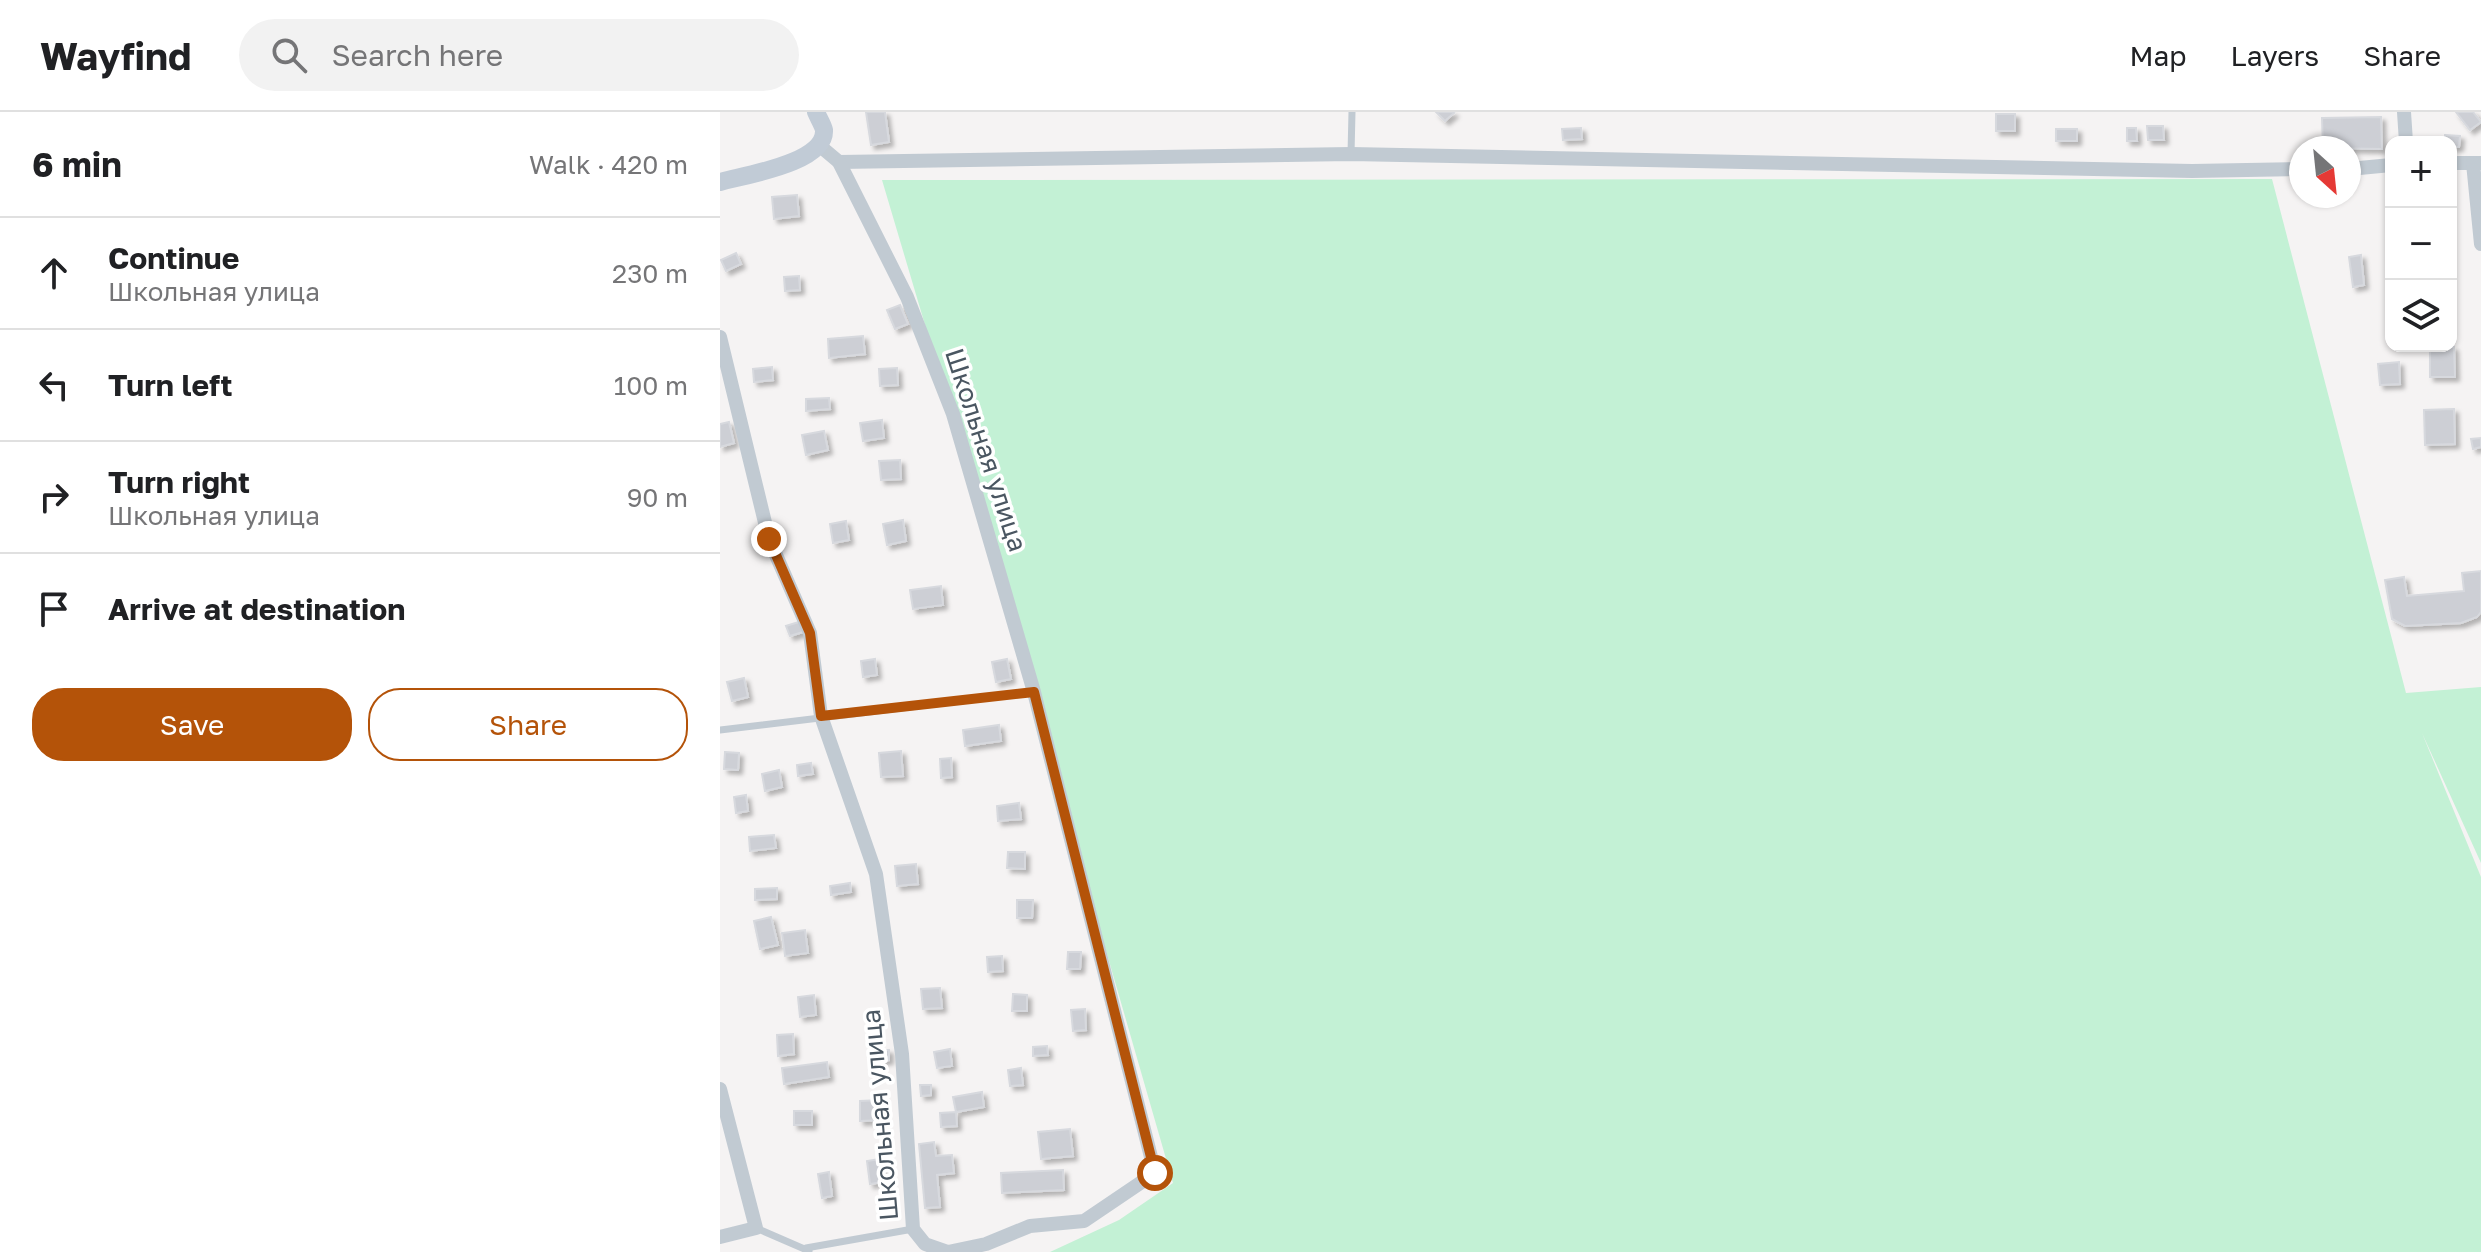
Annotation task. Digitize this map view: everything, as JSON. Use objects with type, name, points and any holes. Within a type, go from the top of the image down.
[{"type":"main road","points":[[720,182],[806,158],[820,146],[824,130],[816,112]]},
{"type":"street","points":[[2404,112],[2406,136]]},
{"type":"street","name":"Школьная улица","points":[[720,337],[769,539],[810,633],[821,716],[876,874],[902,1054],[913,1229],[925,1244],[948,1252],[986,1244],[1030,1226],[1084,1221],[1155,1173],[1034,692],[953,414],[907,297],[839,162],[820,146]]},
{"type":"street","points":[[839,162],[1351,154],[2179,170],[2289,169]]},
{"type":"street","points":[[2477,163],[2481,244]]},
{"type":"street","points":[[2361,168],[2385,166]]},
{"type":"street","points":[[720,1089],[756,1228],[720,1237]]},
{"type":"lane","points":[[1351,154],[1352,112]]},
{"type":"lane","points":[[720,730],[1034,692]]},
{"type":"lane","points":[[756,1228],[808,1250],[913,1229]]},
{"type":"green space","points":[[2272,179],[2406,693],[2481,687],[2481,863],[2422,733],[2481,877],[2481,1252],[1050,1252],[1119,1220],[1173,1183],[1034,692],[882,180]]},
{"type":"building","points":[[866,112],[885,112],[889,142],[871,145]]},
{"type":"building","points":[[1436,112],[1452,112],[1454,113],[1445,121]]},
{"type":"building","points":[[2456,112],[2473,112],[2481,122],[2470,130]]},
{"type":"building","points":[[1996,114],[2015,114],[2015,131],[1996,131]]},
{"type":"building","points":[[2381,117],[2382,149],[2361,149],[2361,136],[2323,136],[2322,118]]},
{"type":"building","points":[[2147,126],[2163,126],[2164,140],[2148,140]]},
{"type":"building","points":[[1581,128],[1582,139],[1563,140],[1562,129]]},
{"type":"building","points":[[2127,128],[2136,128],[2137,141],[2127,141]]},
{"type":"building","points":[[2056,129],[2077,129],[2077,141],[2056,141]]},
{"type":"building","points":[[797,195],[799,216],[774,219],[772,197]]},
{"type":"building","points":[[736,253],[741,264],[726,271],[721,260]]},
{"type":"building","points":[[2361,255],[2364,285],[2353,287],[2349,257]]},
{"type":"building","points":[[799,276],[800,290],[785,291],[784,277]]},
{"type":"building","points":[[900,305],[908,324],[895,329],[887,310]]},
{"type":"building","points":[[863,336],[865,354],[829,358],[828,339]]},
{"type":"building","points":[[2430,352],[2454,352],[2455,377],[2430,377]]},
{"type":"building","points":[[2399,362],[2400,384],[2380,385],[2378,364]]},
{"type":"building","points":[[772,367],[773,380],[754,382],[753,369]]},
{"type":"building","points":[[897,368],[898,385],[880,386],[879,369]]},
{"type":"building","points":[[829,398],[830,409],[806,411],[806,399]]},
{"type":"building","points":[[2454,409],[2455,444],[2425,445],[2424,410]]},
{"type":"building","points":[[882,420],[884,438],[863,441],[860,423]]},
{"type":"building","points":[[729,422],[734,443],[720,447],[720,424]]},
{"type":"building","points":[[824,431],[828,450],[806,455],[802,435]]},
{"type":"building","points":[[2481,438],[2481,447],[2473,449],[2471,439]]},
{"type":"building","points":[[900,460],[901,479],[881,480],[879,461]]},
{"type":"building","points":[[903,520],[906,541],[887,545],[883,524]]},
{"type":"building","points":[[846,521],[849,540],[833,543],[830,524]]},
{"type":"building","points":[[2481,571],[2481,612],[2477,617],[2461,623],[2405,626],[2392,619],[2385,580],[2404,577],[2407,596],[2464,591],[2462,573]]},
{"type":"building","points":[[941,586],[943,605],[913,609],[910,590]]},
{"type":"building","points":[[802,621],[806,631],[790,636],[786,626]]},
{"type":"building","points":[[875,659],[877,675],[863,677],[861,661]]},
{"type":"building","points":[[1007,659],[1011,679],[996,682],[992,662]]},
{"type":"building","points":[[744,678],[748,697],[732,701],[727,682]]},
{"type":"building","points":[[999,725],[1001,741],[965,746],[963,730]]},
{"type":"building","points":[[901,751],[903,776],[881,777],[879,753]]},
{"type":"building","points":[[725,752],[739,753],[738,770],[724,769]]},
{"type":"building","points":[[951,758],[952,777],[941,778],[940,759]]},
{"type":"building","points":[[811,763],[813,774],[798,776],[797,765]]},
{"type":"building","points":[[779,770],[782,787],[765,791],[762,774]]},
{"type":"building","points":[[746,795],[748,811],[736,813],[734,797]]},
{"type":"building","points":[[1019,803],[1021,819],[998,821],[997,806]]},
{"type":"building","points":[[774,835],[776,848],[750,851],[749,837]]},
{"type":"building","points":[[1008,852],[1025,852],[1025,869],[1007,868]]},
{"type":"building","points":[[916,864],[918,884],[897,886],[895,866]]},
{"type":"building","points":[[850,883],[851,892],[831,895],[830,886]]},
{"type":"building","points":[[777,888],[777,899],[755,900],[755,889]]},
{"type":"building","points":[[1017,900],[1033,900],[1032,918],[1017,918]]},
{"type":"building","points":[[771,917],[778,945],[760,949],[754,921]]},
{"type":"building","points":[[805,930],[808,953],[785,956],[782,933]]},
{"type":"building","points":[[1068,952],[1081,952],[1080,969],[1067,969]]},
{"type":"building","points":[[1002,956],[1003,971],[988,972],[987,957]]},
{"type":"building","points":[[940,988],[942,1008],[923,1009],[921,989]]},
{"type":"building","points":[[1013,994],[1027,995],[1027,1011],[1012,1011]]},
{"type":"building","points":[[814,995],[816,1015],[800,1017],[798,997]]},
{"type":"building","points":[[1085,1009],[1086,1030],[1073,1031],[1071,1010]]},
{"type":"building","points":[[793,1034],[794,1054],[778,1056],[777,1035]]},
{"type":"building","points":[[1047,1046],[1048,1055],[1033,1056],[1033,1047]]},
{"type":"building","points":[[950,1049],[952,1066],[937,1068],[934,1052]]},
{"type":"building","points":[[878,1050],[889,1050],[889,1060],[878,1061]]},
{"type":"building","points":[[827,1062],[829,1077],[784,1084],[782,1068]]},
{"type":"building","points":[[1021,1068],[1023,1085],[1010,1086],[1008,1070]]},
{"type":"building","points":[[920,1085],[931,1085],[931,1095],[921,1096]]},
{"type":"building","points":[[982,1092],[984,1107],[956,1112],[953,1097]]},
{"type":"building","points":[[882,1100],[882,1120],[860,1121],[860,1101]]},
{"type":"building","points":[[794,1111],[812,1111],[812,1125],[794,1125]]},
{"type":"building","points":[[956,1112],[957,1126],[941,1127],[940,1113]]},
{"type":"building","points":[[1070,1129],[1073,1156],[1041,1159],[1038,1132]]},
{"type":"building","points":[[934,1142],[936,1156],[952,1155],[954,1173],[937,1175],[940,1207],[925,1208],[919,1144]]},
{"type":"building","points":[[880,1159],[883,1182],[870,1184],[867,1161]]},
{"type":"building","points":[[1063,1170],[1064,1190],[1002,1193],[1001,1173]]},
{"type":"building","points":[[829,1172],[832,1196],[822,1198],[818,1174]]},
{"type":"route","points":[[769,539],[810,633],[821,716],[1034,692],[1155,1173]]}]
